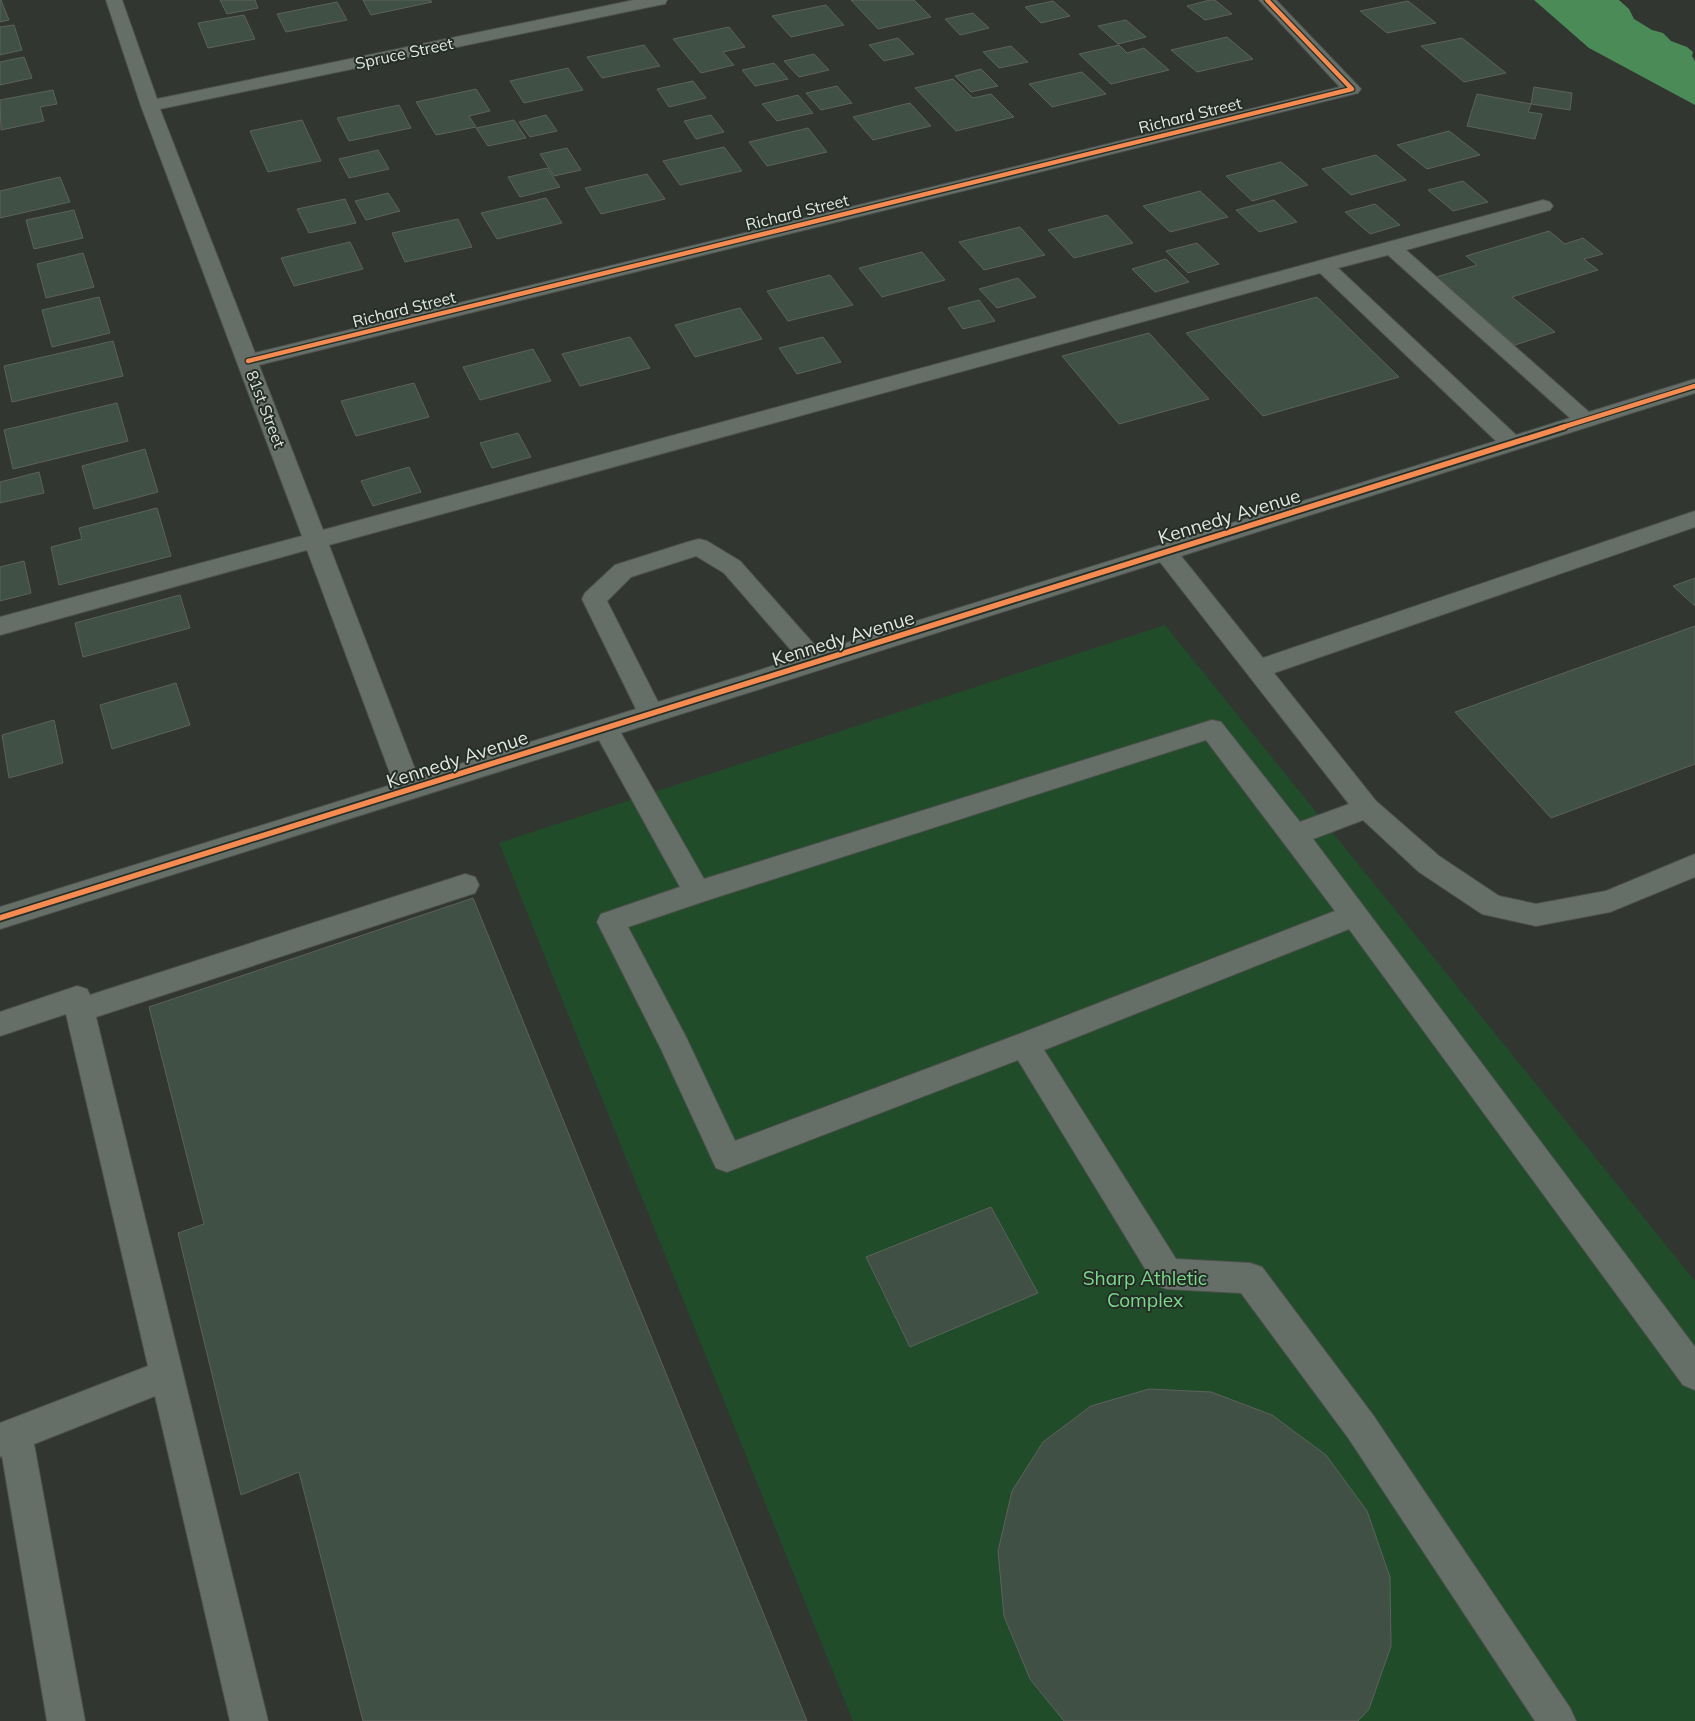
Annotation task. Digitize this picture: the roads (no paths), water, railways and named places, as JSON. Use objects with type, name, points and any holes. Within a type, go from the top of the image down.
[{"type":"street","name":"81st Street","points":[[114,0],[150,106],[410,790]]},
{"type":"street","name":"Spruce Street","points":[[150,106],[659,0]]},
{"type":"street","name":"Richard Street","points":[[248,361],[1352,89],[1267,0]]},
{"type":"street","points":[[0,626],[1543,206]]},
{"type":"street","points":[[1391,247],[1585,420]]},
{"type":"street","points":[[1324,266],[1512,443]]},
{"type":"street","name":"Kennedy Avenue","points":[[0,918],[1695,386]]},
{"type":"street","points":[[1258,669],[1695,519]]},
{"type":"street","points":[[651,714],[594,599],[623,571],[700,547],[732,567],[815,662]]},
{"type":"street","points":[[1165,552],[1367,808],[1429,864],[1492,906],[1536,915],[1610,901],[1695,864]]},
{"type":"street","points":[[605,728],[696,892]]},
{"type":"street","points":[[1355,915],[1025,1045],[727,1158],[675,1046],[611,922],[696,892],[1212,730],[1295,835],[1355,915],[1695,1374]]},
{"type":"street","points":[[1295,835],[1367,808]]},
{"type":"street","points":[[81,1010],[465,885]]},
{"type":"street","points":[[0,1024],[77,998],[249,1721]]},
{"type":"street","points":[[1025,1045],[1167,1274],[1250,1278],[1361,1427],[1557,1721]]},
{"type":"street","points":[[66,1721],[7,1437],[167,1375]]},
{"type":"park label","name":"Sharp Athletic Complex","points":[[1145,1289]]}]
